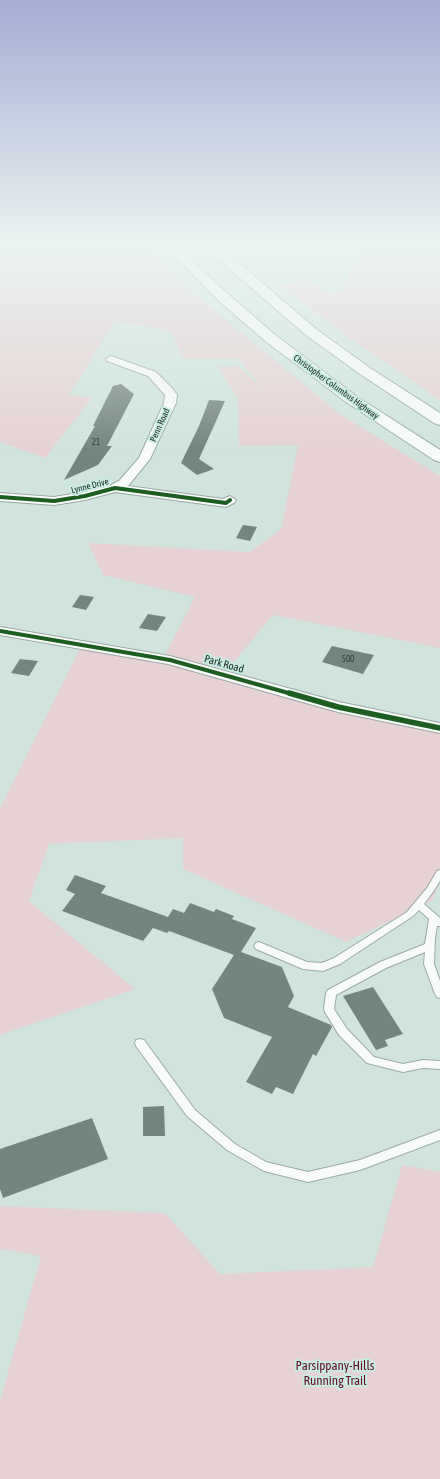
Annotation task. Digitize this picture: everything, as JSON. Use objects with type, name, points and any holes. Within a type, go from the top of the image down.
[{"type":"highway","name":"Christopher Columbus Highway","points":[[240,312],[269,337],[351,399],[440,458]]},
{"type":"highway","points":[[287,312],[311,332],[371,375],[440,420]]},
{"type":"street","name":"Penn Road","points":[[111,359],[152,374],[171,395],[170,402],[144,459],[123,484],[115,488]]},
{"type":"street","name":"Lynne Drive","points":[[0,497],[36,501],[54,501],[85,496],[115,488],[226,503],[230,500]]},
{"type":"street","name":"Park Road","points":[[0,631],[163,658],[338,707],[440,728]]},
{"type":"lane","points":[[259,946],[306,966],[323,968],[379,936],[410,914],[430,890],[440,873]]},
{"type":"lane","points":[[418,904],[437,920],[430,946],[429,964],[440,994]]},
{"type":"lane","points":[[430,946],[383,965],[331,993],[329,1009],[343,1032],[371,1060],[404,1068],[423,1064],[440,1065]]},
{"type":"lane","points":[[140,1043],[191,1113],[231,1147],[264,1166],[308,1177],[360,1165],[440,1135]]},
{"type":"green space","points":[[0,312],[216,312],[340,414],[440,476],[440,648],[273,615],[224,674],[440,725],[440,882],[432,901],[346,942],[183,869],[183,838],[49,844],[29,901],[135,989],[0,1035],[0,808],[83,643],[163,659],[195,597],[103,575],[88,543],[250,552],[281,529],[298,445],[239,446],[238,399],[218,367],[238,366],[262,388],[239,359],[183,359],[171,331],[115,321],[69,395],[92,398],[45,458],[0,442]]},
{"type":"green space","points":[[315,312],[440,312],[440,400],[349,338]]},
{"type":"green space","name":"Parsippany-Hills Running Trail","points":[[402,1165],[440,1172],[440,1479],[0,1479],[0,1400],[41,1256],[0,1249],[0,1206],[165,1213],[220,1274],[373,1267]]},
{"type":"building","points":[[121,384],[134,394],[107,446],[112,446],[98,465],[64,480],[95,426],[93,426],[113,386]]},
{"type":"building","points":[[209,400],[225,401],[199,459],[214,469],[197,475],[181,463],[199,426]]},
{"type":"building","points":[[243,525],[257,527],[250,541],[236,538]]},
{"type":"building","points":[[80,595],[94,597],[86,610],[72,607]]},
{"type":"building","points":[[148,614],[166,617],[157,631],[139,628]]},
{"type":"building","points":[[332,646],[374,655],[363,674],[322,662]]},
{"type":"building","points":[[20,659],[38,661],[29,676],[11,673]]},
{"type":"building","points":[[75,875],[106,886],[101,893],[168,917],[173,909],[184,913],[190,903],[214,912],[216,909],[234,916],[232,919],[256,928],[241,952],[282,967],[294,996],[288,1007],[331,1025],[332,1027],[316,1056],[313,1054],[293,1094],[276,1087],[272,1094],[246,1082],[272,1037],[224,1018],[212,989],[234,955],[169,931],[167,933],[153,928],[143,941],[62,911],[75,894],[66,890]]},
{"type":"building","points":[[373,987],[403,1034],[385,1040],[388,1046],[376,1050],[343,996]]},
{"type":"building","points":[[164,1106],[165,1136],[143,1136],[143,1107]]},
{"type":"building","points":[[92,1118],[108,1159],[3,1198],[0,1189],[0,1149]]},
{"type":"cycle path","points":[[0,497],[36,501],[54,501],[85,496],[115,488],[226,503],[230,500]]},
{"type":"cycle path","points":[[0,631],[170,660],[338,707],[440,728]]}]
